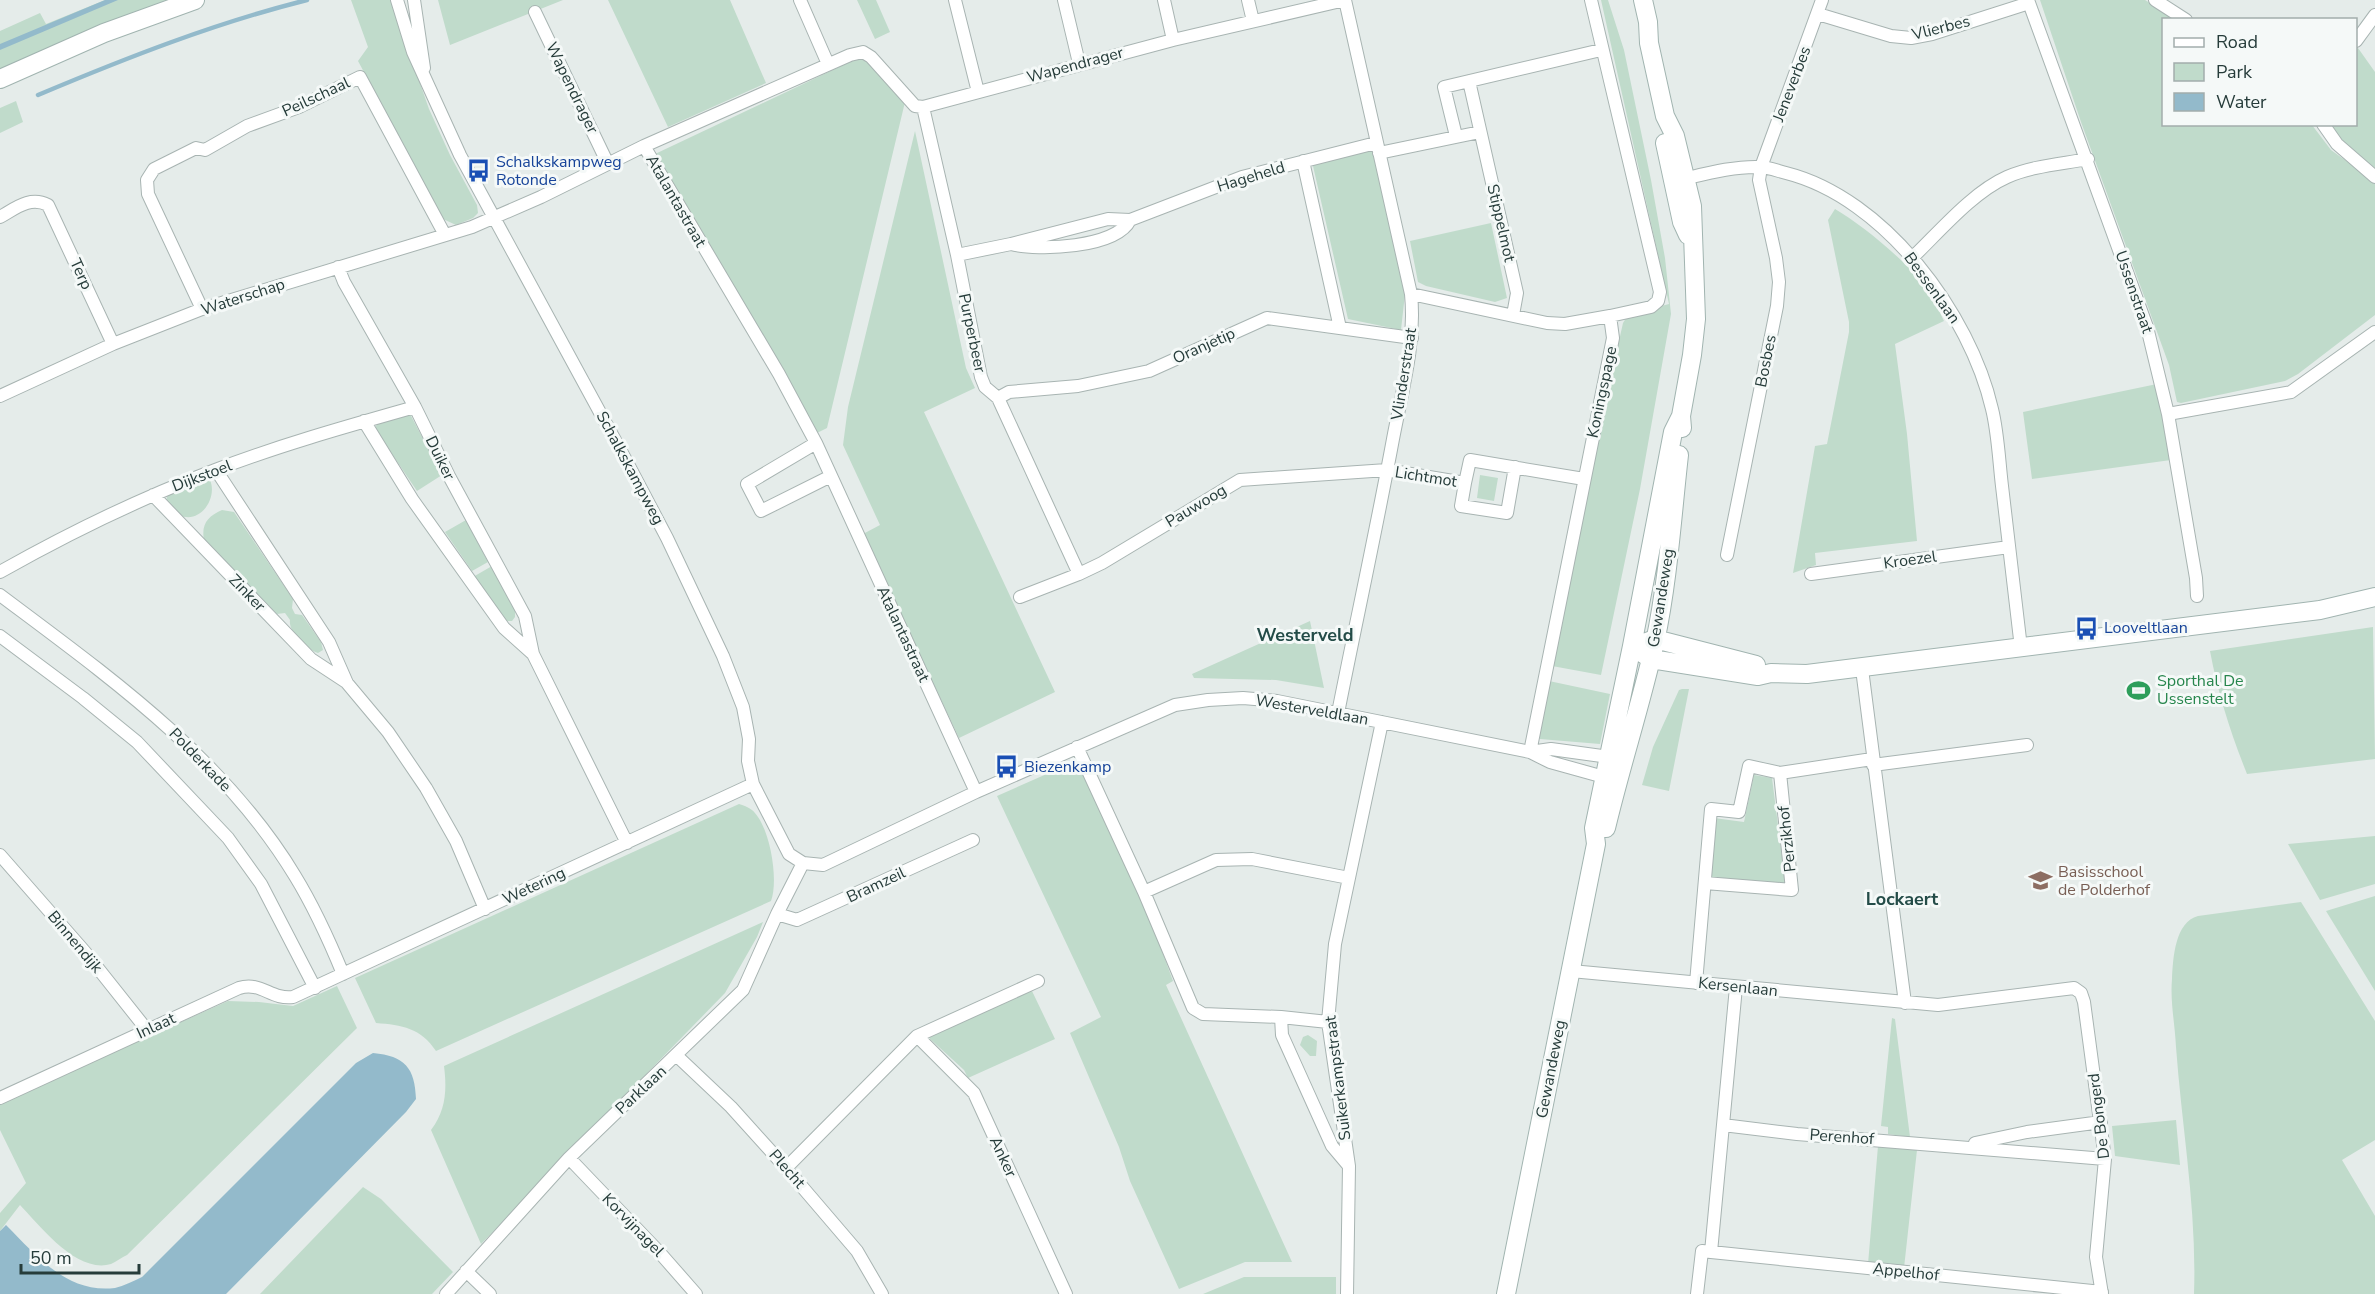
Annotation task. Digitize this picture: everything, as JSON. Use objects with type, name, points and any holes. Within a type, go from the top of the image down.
[{"type":"street","points":[[0,80],[104,33],[195,0]]},
{"type":"street","name":"Schalkskampweg","points":[[397,0],[413,52],[445,125],[650,506],[723,656],[743,707],[749,739],[748,761],[753,784],[789,854],[803,863]]},
{"type":"street","name":"Schalkskampweg","points":[[414,0],[427,81]]},
{"type":"street","points":[[800,0],[828,64]]},
{"type":"street","points":[[955,0],[978,92]]},
{"type":"street","points":[[1064,0],[1079,63]]},
{"type":"street","points":[[1164,0],[1173,40]]},
{"type":"street","points":[[1248,0],[1252,21]]},
{"type":"street","name":"Wapendrager","points":[[923,107],[1079,63],[1346,0]]},
{"type":"street","name":"Vlinderstraat","points":[[1338,713],[1412,338],[1413,314],[1411,294],[1346,0]]},
{"type":"street","points":[[1411,294],[1547,323],[1565,324],[1651,307],[1658,301],[1660,292],[1591,0]]},
{"type":"street","name":"Gewandeweg","points":[[1631,0],[1649,43]]},
{"type":"street","name":"Gewandeweg","points":[[1506,1294],[1596,844],[1606,830],[1612,776],[1643,695],[1655,639],[1666,573],[1682,431],[1681,416],[1696,319],[1694,222],[1680,180],[1675,136],[1665,116],[1649,43],[1648,22],[1643,0]]},
{"type":"street","name":"Jeneverbes","points":[[1761,167],[1822,0]]},
{"type":"street","points":[[2155,0],[2183,18]]},
{"type":"street","name":"Vlierbes","points":[[1818,14],[1891,36],[1911,38],[1932,34],[2029,1]]},
{"type":"street","name":"Ussenstraat","points":[[2029,1],[2147,327],[2169,414],[2197,596]]},
{"type":"street","name":"Wapendrager","points":[[536,12],[608,164]]},
{"type":"street","points":[[2357,38],[2375,15]]},
{"type":"street","points":[[1455,136],[1444,87],[1601,50]]},
{"type":"street","points":[[493,218],[644,146],[828,64],[863,52],[871,57],[915,106],[923,107]]},
{"type":"street","name":"Peilschaal","points":[[202,309],[148,194],[147,180],[154,170],[196,148],[205,150],[247,126],[299,107],[360,77],[445,235]]},
{"type":"street","name":"Stippelmot","points":[[1469,81],[1517,293],[1513,315]]},
{"type":"street","name":"Purperbeer","points":[[923,107],[957,255],[981,377],[985,387],[998,398],[1079,574]]},
{"type":"street","points":[[2324,126],[2337,144],[2375,177]]},
{"type":"street","points":[[1378,148],[1480,132]]},
{"type":"street","name":"Atalantastraat","points":[[644,146],[779,374],[816,443],[976,792]]},
{"type":"street","name":"Hageheld","points":[[957,255],[1011,244],[1108,219],[1130,220],[1242,177],[1303,162],[1378,148]]},
{"type":"street","points":[[1913,257],[1967,204],[2006,177],[2029,170],[2088,159]]},
{"type":"street","points":[[1303,162],[1340,328]]},
{"type":"street","name":"Bessenlaan","points":[[1680,180],[1732,169],[1761,167],[1807,178],[1842,198],[1878,225],[1913,257],[1957,319],[1976,360],[1993,411],[2021,648]]},
{"type":"street","name":"Bosbes","points":[[1728,555],[1777,306],[1778,274],[1759,180],[1761,167]]},
{"type":"street","name":"Terp","points":[[0,217],[29,201],[39,200],[48,205],[113,344]]},
{"type":"street","name":"Waterschap","points":[[0,396],[113,344],[202,309],[445,235],[493,218]]},
{"type":"street","name":"Hageheld","points":[[1011,244],[1024,247],[1092,244],[1126,228],[1130,220]]},
{"type":"street","name":"Duiker","points":[[338,267],[415,406],[449,476],[525,616],[533,654],[627,843]]},
{"type":"street","name":"Koningspage","points":[[1530,752],[1613,338],[1610,316]]},
{"type":"street","name":"Oranjetip","points":[[998,398],[1009,392],[1078,386],[1149,370],[1267,318],[1412,338]]},
{"type":"street","points":[[2169,414],[2291,392],[2375,332]]},
{"type":"street","name":"Dijkstoel","points":[[0,572],[153,495],[216,470],[415,406]]},
{"type":"street","name":"Gewandeweg","points":[[1612,776],[1609,757],[1673,432],[1681,416]]},
{"type":"street","name":"Duiker","points":[[364,421],[412,499],[504,628],[533,654]]},
{"type":"street","points":[[816,443],[747,484],[761,511],[831,476]]},
{"type":"street","name":"Lichtmot","points":[[1515,467],[1507,513],[1461,506],[1470,460],[1515,467],[1584,479]]},
{"type":"street","name":"Zinker","points":[[216,470],[329,642],[347,683]]},
{"type":"street","name":"Lichtmot","points":[[1387,470],[1465,483]]},
{"type":"street","name":"Pauwoog","points":[[1020,597],[1079,574],[1240,480],[1387,470]]},
{"type":"street","name":"Zinker","points":[[153,495],[311,658],[347,683],[388,732],[426,788],[456,842],[485,909]]},
{"type":"street","name":"Kroezel","points":[[1811,574],[2009,546]]},
{"type":"street","name":"Polderkade","points":[[0,595],[159,720],[208,766],[259,825],[295,875],[321,922],[344,974]]},
{"type":"street","points":[[1632,646],[1651,659],[1758,676],[1771,673],[1807,674],[1862,669],[2320,610],[2375,597]]},
{"type":"street","name":"Polderkade","points":[[0,636],[137,742],[228,838],[261,884],[315,988]]},
{"type":"street","points":[[1632,646],[1655,639],[1759,666],[1771,673]]},
{"type":"street","points":[[1862,669],[1905,1003]]},
{"type":"street","name":"Westerveldlaan","points":[[803,863],[823,865],[1077,747],[1175,705],[1208,700],[1243,698],[1266,700],[1338,713],[1530,752],[1550,762],[1612,776]]},
{"type":"street","name":"Suikerkampstraat","points":[[1347,1294],[1349,1166],[1328,1022],[1335,944],[1382,722]]},
{"type":"street","points":[[1696,983],[1712,809],[1740,812],[1749,766],[1780,773],[2027,745]]},
{"type":"street","points":[[1077,747],[1144,892],[1193,1008],[1203,1014],[1281,1017],[1328,1022]]},
{"type":"street","name":"Westerveldlaan","points":[[1530,752],[1551,749],[1609,757]]},
{"type":"street","name":"Perzikhof","points":[[1705,883],[1792,890],[1780,773]]},
{"type":"street","name":"Wetering","points":[[315,988],[753,784]]},
{"type":"street","name":"Bramzeil","points":[[777,914],[797,920],[973,840]]},
{"type":"street","name":"Binnendijk","points":[[0,855],[85,952],[147,1030]]},
{"type":"street","points":[[1144,892],[1216,860],[1252,860],[1349,878]]},
{"type":"street","name":"Parklaan","points":[[446,1294],[568,1158],[677,1056],[743,990],[803,863]]},
{"type":"street","name":"Kersenlaan","points":[[1571,971],[1938,1005],[2063,989]]},
{"type":"street","points":[[786,1168],[917,1036],[1038,981]]},
{"type":"street","name":"Inlaat","points":[[0,1098],[248,985],[282,999],[315,988]]},
{"type":"street","points":[[1697,1294],[1702,1251],[1711,1252],[1736,987]]},
{"type":"street","name":"De Bongerd","points":[[2063,989],[2074,988],[2081,993],[2084,1002],[2101,1122],[2105,1159],[2096,1257],[2102,1293]]},
{"type":"street","points":[[1281,1017],[1282,1035],[1332,1146],[1349,1166]]},
{"type":"street","name":"Anker","points":[[917,1036],[974,1094],[1066,1294]]},
{"type":"street","name":"Plecht","points":[[677,1056],[731,1107],[786,1168],[857,1251],[882,1294]]},
{"type":"street","name":"Perenhof","points":[[1961,1146],[2027,1132],[2101,1122]]},
{"type":"street","name":"Perenhof","points":[[1723,1125],[1797,1134],[2105,1159]]},
{"type":"street","name":"Korvijnagel","points":[[568,1158],[660,1253],[696,1294]]},
{"type":"street","name":"Appelhof","points":[[1711,1252],[2102,1293]]},
{"type":"street","points":[[466,1271],[490,1294]]},
{"type":"green space","points":[[105,0],[169,0],[0,70],[0,31],[40,13],[46,24]]},
{"type":"green space","points":[[351,0],[391,0],[429,109],[477,205],[478,213],[473,218],[456,225],[443,219],[358,61],[368,47]]},
{"type":"green space","points":[[438,0],[563,0],[450,45]]},
{"type":"green space","points":[[608,0],[730,0],[766,83],[668,127]]},
{"type":"green space","points":[[857,0],[876,0],[890,32],[875,39]]},
{"type":"green space","points":[[1601,0],[1608,0],[1624,50],[1665,258],[1671,314],[1640,489],[1601,675],[1552,666],[1623,323],[1628,315],[1669,304]]},
{"type":"green space","points":[[2040,0],[2145,0],[2174,18],[2162,18],[2162,126],[2313,126],[2331,150],[2375,183],[2375,315],[2298,374],[2285,381],[2177,402],[2169,365],[2081,122]]},
{"type":"green space","points":[[2357,48],[2375,72],[2375,168],[2346,147],[2329,126],[2357,126]]},
{"type":"green space","points":[[858,58],[864,59],[905,102],[827,428],[817,433],[655,154]]},
{"type":"green space","points":[[16,101],[23,122],[0,133],[0,108]]},
{"type":"green space","points":[[915,131],[966,368],[975,388],[924,412],[1055,692],[959,738],[863,534],[880,525],[843,445],[848,407]]},
{"type":"green space","points":[[1372,148],[1405,294],[1401,330],[1348,319],[1313,166],[1313,162]]},
{"type":"green space","points":[[1835,209],[1872,235],[1899,258],[1931,295],[1944,321],[1895,344],[1907,434],[1917,541],[1815,553],[1816,565],[1793,573],[1815,446],[1827,444],[1849,332],[1849,322],[1828,220]]},
{"type":"green space","points":[[1491,223],[1507,298],[1495,302],[1426,286],[1418,282],[1410,241]]},
{"type":"green space","points":[[2157,384],[2171,460],[2032,479],[2023,412]]},
{"type":"green space","points":[[410,414],[442,475],[417,491],[375,429],[377,424]]},
{"type":"green space","points":[[1480,475],[1498,478],[1494,501],[1477,498]]},
{"type":"green space","points":[[207,479],[210,480],[212,487],[211,494],[209,502],[200,513],[187,517],[179,515],[166,501],[168,494]]},
{"type":"green space","points":[[222,510],[234,512],[293,599],[292,608],[295,614],[302,615],[321,642],[323,650],[318,653],[304,644],[295,635],[285,613],[277,614],[204,540],[207,521]]},
{"type":"green space","points":[[466,520],[488,562],[472,571],[445,532]]},
{"type":"green space","points":[[492,566],[515,610],[515,617],[512,621],[504,621],[473,577]]},
{"type":"green space","points":[[1310,621],[1324,688],[1276,680],[1194,678],[1192,674]]},
{"type":"green space","points":[[2373,627],[2375,759],[2247,774],[2226,714],[2210,651]]},
{"type":"green space","points":[[1549,681],[1610,694],[1600,744],[1540,739],[1538,735]]},
{"type":"green space","points":[[1689,689],[1669,791],[1642,785],[1653,747],[1679,690]]},
{"type":"green space","points":[[1074,762],[1085,779],[1152,924],[1173,981],[1166,985],[1292,1262],[1245,1262],[1179,1289],[1130,1181],[1119,1147],[1070,1033],[1101,1017],[997,796]]},
{"type":"green space","points":[[1754,775],[1772,778],[1786,888],[1709,881],[1714,818],[1744,822]]},
{"type":"green space","points":[[739,804],[746,806],[758,817],[768,840],[774,880],[771,901],[436,1051],[424,1037],[410,1029],[376,1023],[355,978]]},
{"type":"green space","points":[[2375,836],[2375,884],[2320,900],[2288,844]]},
{"type":"green space","points":[[2375,896],[2375,991],[2326,911]]},
{"type":"green space","points":[[2301,902],[2375,1021],[2375,1140],[2342,1160],[2375,1216],[2375,1294],[2194,1294],[2191,1201],[2172,996],[2173,961],[2177,942],[2184,925],[2198,916]]},
{"type":"green space","points":[[763,922],[725,993],[481,1244],[431,1130],[440,1115],[444,1100],[444,1066]]},
{"type":"green space","points":[[337,986],[357,1028],[127,1255],[111,1264],[98,1265],[85,1262],[73,1256],[49,1236],[20,1205],[0,1231],[0,1213],[26,1183],[0,1130],[0,1103],[228,1001],[293,1006]]},
{"type":"green space","points":[[1032,991],[1055,1039],[968,1078],[964,1070],[928,1037],[949,1025]]},
{"type":"green space","points":[[1892,1018],[1895,1019],[1910,1137],[1888,1134],[1888,1127],[1881,1126]]},
{"type":"green space","points":[[1308,1035],[1317,1041],[1316,1056],[1310,1056],[1300,1045],[1303,1037]]},
{"type":"green space","points":[[2176,1120],[2180,1165],[2115,1156],[2112,1126]]},
{"type":"green space","points":[[1878,1146],[1917,1150],[1904,1268],[1868,1264]]},
{"type":"green space","points":[[363,1187],[381,1199],[453,1272],[432,1294],[260,1294]]},
{"type":"green space","points":[[1244,1277],[1336,1277],[1336,1294],[1203,1294]]},
{"type":"water","points":[[105,0],[118,0],[0,50],[0,44]]},
{"type":"water","points":[[373,1053],[393,1057],[406,1066],[413,1079],[416,1099],[406,1112],[226,1294],[0,1294],[0,1231],[6,1225],[41,1260],[67,1279],[82,1285],[115,1288],[142,1277],[356,1063]]},
{"type":"waterway","points":[[38,95],[171,42],[239,19],[307,0]]},
{"type":"place","name":"Schalkskampweg Rotonde","points":[[478,171]]},
{"type":"place","name":"Looveltlaan","points":[[2086,628]]},
{"type":"place","name":"Sporthal De Ussenstelt","points":[[2139,690]]},
{"type":"place","name":"Biezenkamp","points":[[1006,767]]},
{"type":"place","name":"Basisschool de Polderhof","points":[[2040,881]]},
{"type":"district","name":"Westerveld","points":[[1305,635]]},
{"type":"district","name":"Lockaert","points":[[1902,899]]}]
